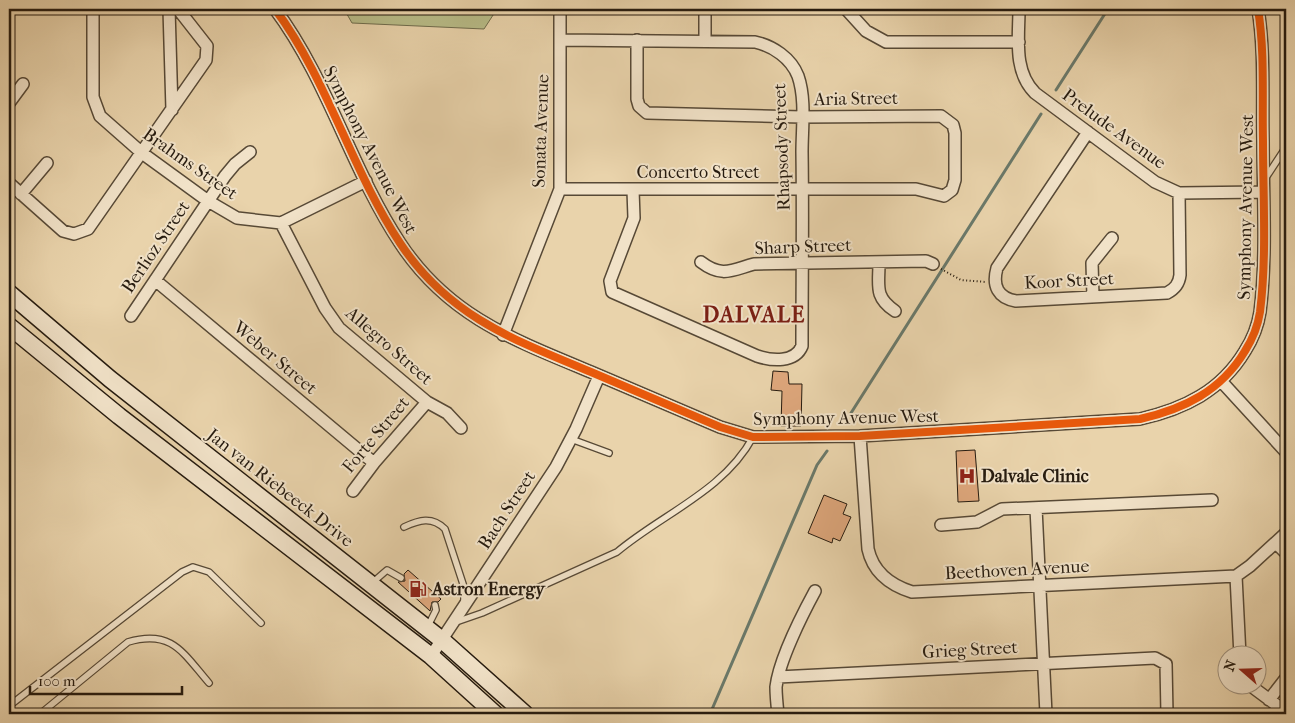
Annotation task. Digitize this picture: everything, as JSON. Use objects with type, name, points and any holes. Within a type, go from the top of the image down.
[{"type":"main road","name":"Jan van Riebeeck Drive","points":[[9,293],[110,379],[442,640],[525,714]]},
{"type":"main road","points":[[9,326],[119,416],[431,656],[495,714]]},
{"type":"street","name":"Brahms Street","points":[[93,9],[93,97],[96,108],[107,123],[142,154],[208,201],[237,218],[282,222]]},
{"type":"street","points":[[169,9],[172,110]]},
{"type":"street","points":[[9,183],[63,231],[74,234],[81,233],[94,221],[202,68],[208,53],[207,46],[178,9]]},
{"type":"street","name":"Symphony Avenue West","points":[[275,9],[315,74],[366,181],[399,242],[426,276],[451,301],[503,335],[720,427],[753,437],[860,436],[1140,419],[1183,406],[1212,390],[1246,350],[1260,315],[1263,187],[1262,55],[1258,9]]},
{"type":"street","name":"Sonata Avenue","points":[[503,335],[560,189],[560,9]]},
{"type":"street","points":[[705,9],[705,41]]},
{"type":"street","points":[[846,9],[866,31],[886,42],[1019,42]]},
{"type":"street","name":"Prelude Avenue","points":[[1019,9],[1019,64],[1027,85],[1035,94],[1155,182],[1179,193],[1263,187]]},
{"type":"street","name":"Rhapsody Street","points":[[561,40],[755,42],[772,48],[782,55],[797,75],[800,86],[802,117],[802,346],[799,352],[790,358],[764,359],[617,296],[612,292],[610,280],[634,218],[633,190]]},
{"type":"street","name":"Aria Street","points":[[637,40],[637,100],[638,106],[648,113],[802,117],[941,116],[952,125],[955,133],[955,180],[952,190]]},
{"type":"street","points":[[9,103],[23,84]]},
{"type":"street","name":"Koor Street","points":[[1088,132],[998,268],[995,279],[999,293],[1006,299],[1016,301],[1167,293],[1176,287],[1180,275],[1179,193]]},
{"type":"street","name":"Berlioz Street","points":[[131,316],[208,201],[235,164],[250,152]]},
{"type":"street","points":[[21,194],[47,163]]},
{"type":"street","points":[[282,222],[366,181]]},
{"type":"street","name":"Concerto Street","points":[[560,189],[916,189],[944,196],[952,190]]},
{"type":"street","name":"Allegro Street","points":[[282,222],[331,318],[427,402],[447,413],[461,428]]},
{"type":"street","points":[[1093,296],[1092,263],[1112,238]]},
{"type":"street","name":"Sharp Street","points":[[701,262],[714,270],[732,272],[754,264],[926,261],[932,264]]},
{"type":"street","points":[[879,263],[880,298],[883,303],[895,311]]},
{"type":"street","name":"Weber Street","points":[[155,280],[374,463]]},
{"type":"street","name":"Bach Street","points":[[431,656],[556,467],[571,439],[599,376]]},
{"type":"street","points":[[1221,381],[1286,452]]},
{"type":"street","name":"Forte Street","points":[[353,491],[374,463],[427,402]]},
{"type":"street","name":"Beethoven Avenue","points":[[860,436],[868,549],[871,561],[888,581],[912,592],[929,593],[1236,576]]},
{"type":"street","points":[[941,524],[977,522],[1002,509],[1212,500]]},
{"type":"street","points":[[1036,508],[1046,714]]},
{"type":"street","points":[[1240,646],[1236,576],[1286,533]]},
{"type":"street","points":[[1276,543],[1286,553]]},
{"type":"street","points":[[778,714],[776,694],[778,676],[803,613],[815,591]]},
{"type":"street","name":"Grieg Street","points":[[778,676],[1156,658],[1163,661],[1167,672],[1167,714]]},
{"type":"street","points":[[1269,700],[1286,678]]},
{"type":"street","points":[[1264,696],[1286,712]]},
{"type":"lane","points":[[1263,187],[1286,147]]},
{"type":"lane","points":[[454,623],[482,613],[617,552],[632,539],[710,487],[744,454],[753,437]]},
{"type":"lane","points":[[571,439],[609,453]]},
{"type":"lane","points":[[404,527],[427,520],[439,523],[445,529],[464,587],[464,608]]},
{"type":"lane","points":[[9,706],[182,572],[193,567],[209,572],[261,623]]},
{"type":"lane","points":[[371,584],[387,570],[401,578]]},
{"type":"lane","points":[[427,628],[436,610],[436,605]]},
{"type":"lane","points":[[40,714],[128,642],[144,637],[168,642],[179,649],[209,683]]},
{"type":"path","points":[[952,276],[970,282],[995,279]]},
{"type":"green space","points":[[344,9],[497,9],[484,29],[352,23]]},
{"type":"building","points":[[773,371],[788,372],[789,384],[802,384],[801,426],[781,426],[782,391],[771,390]]},
{"type":"building","name":"Dalvale Clinic","points":[[975,450],[979,501],[958,502],[956,451]]},
{"type":"building","points":[[824,495],[847,504],[843,514],[851,517],[840,541],[833,538],[832,543],[808,533]]},
{"type":"building","points":[[408,570],[441,599],[438,602],[432,602],[430,611],[398,582],[405,581],[404,574]]},
{"type":"waterway","points":[[1056,90],[1108,9]]},
{"type":"waterway","points":[[851,413],[1041,114]]},
{"type":"waterway","points":[[710,714],[817,465],[827,451]]},
{"type":"cycle path","points":[[275,9],[294,36],[310,65],[383,215],[400,243],[419,268],[439,289],[485,323],[535,349],[720,427],[753,437],[860,436],[1140,419],[1186,404],[1225,377],[1250,342],[1258,322],[1262,291],[1264,227],[1262,58],[1258,9]]},
{"type":"place","name":"Dalvale Clinic","points":[[967,476]]},
{"type":"place","name":"Astron Energy","points":[[418,589]]},
{"type":"district","name":"DALVALE","points":[[754,315]]}]
